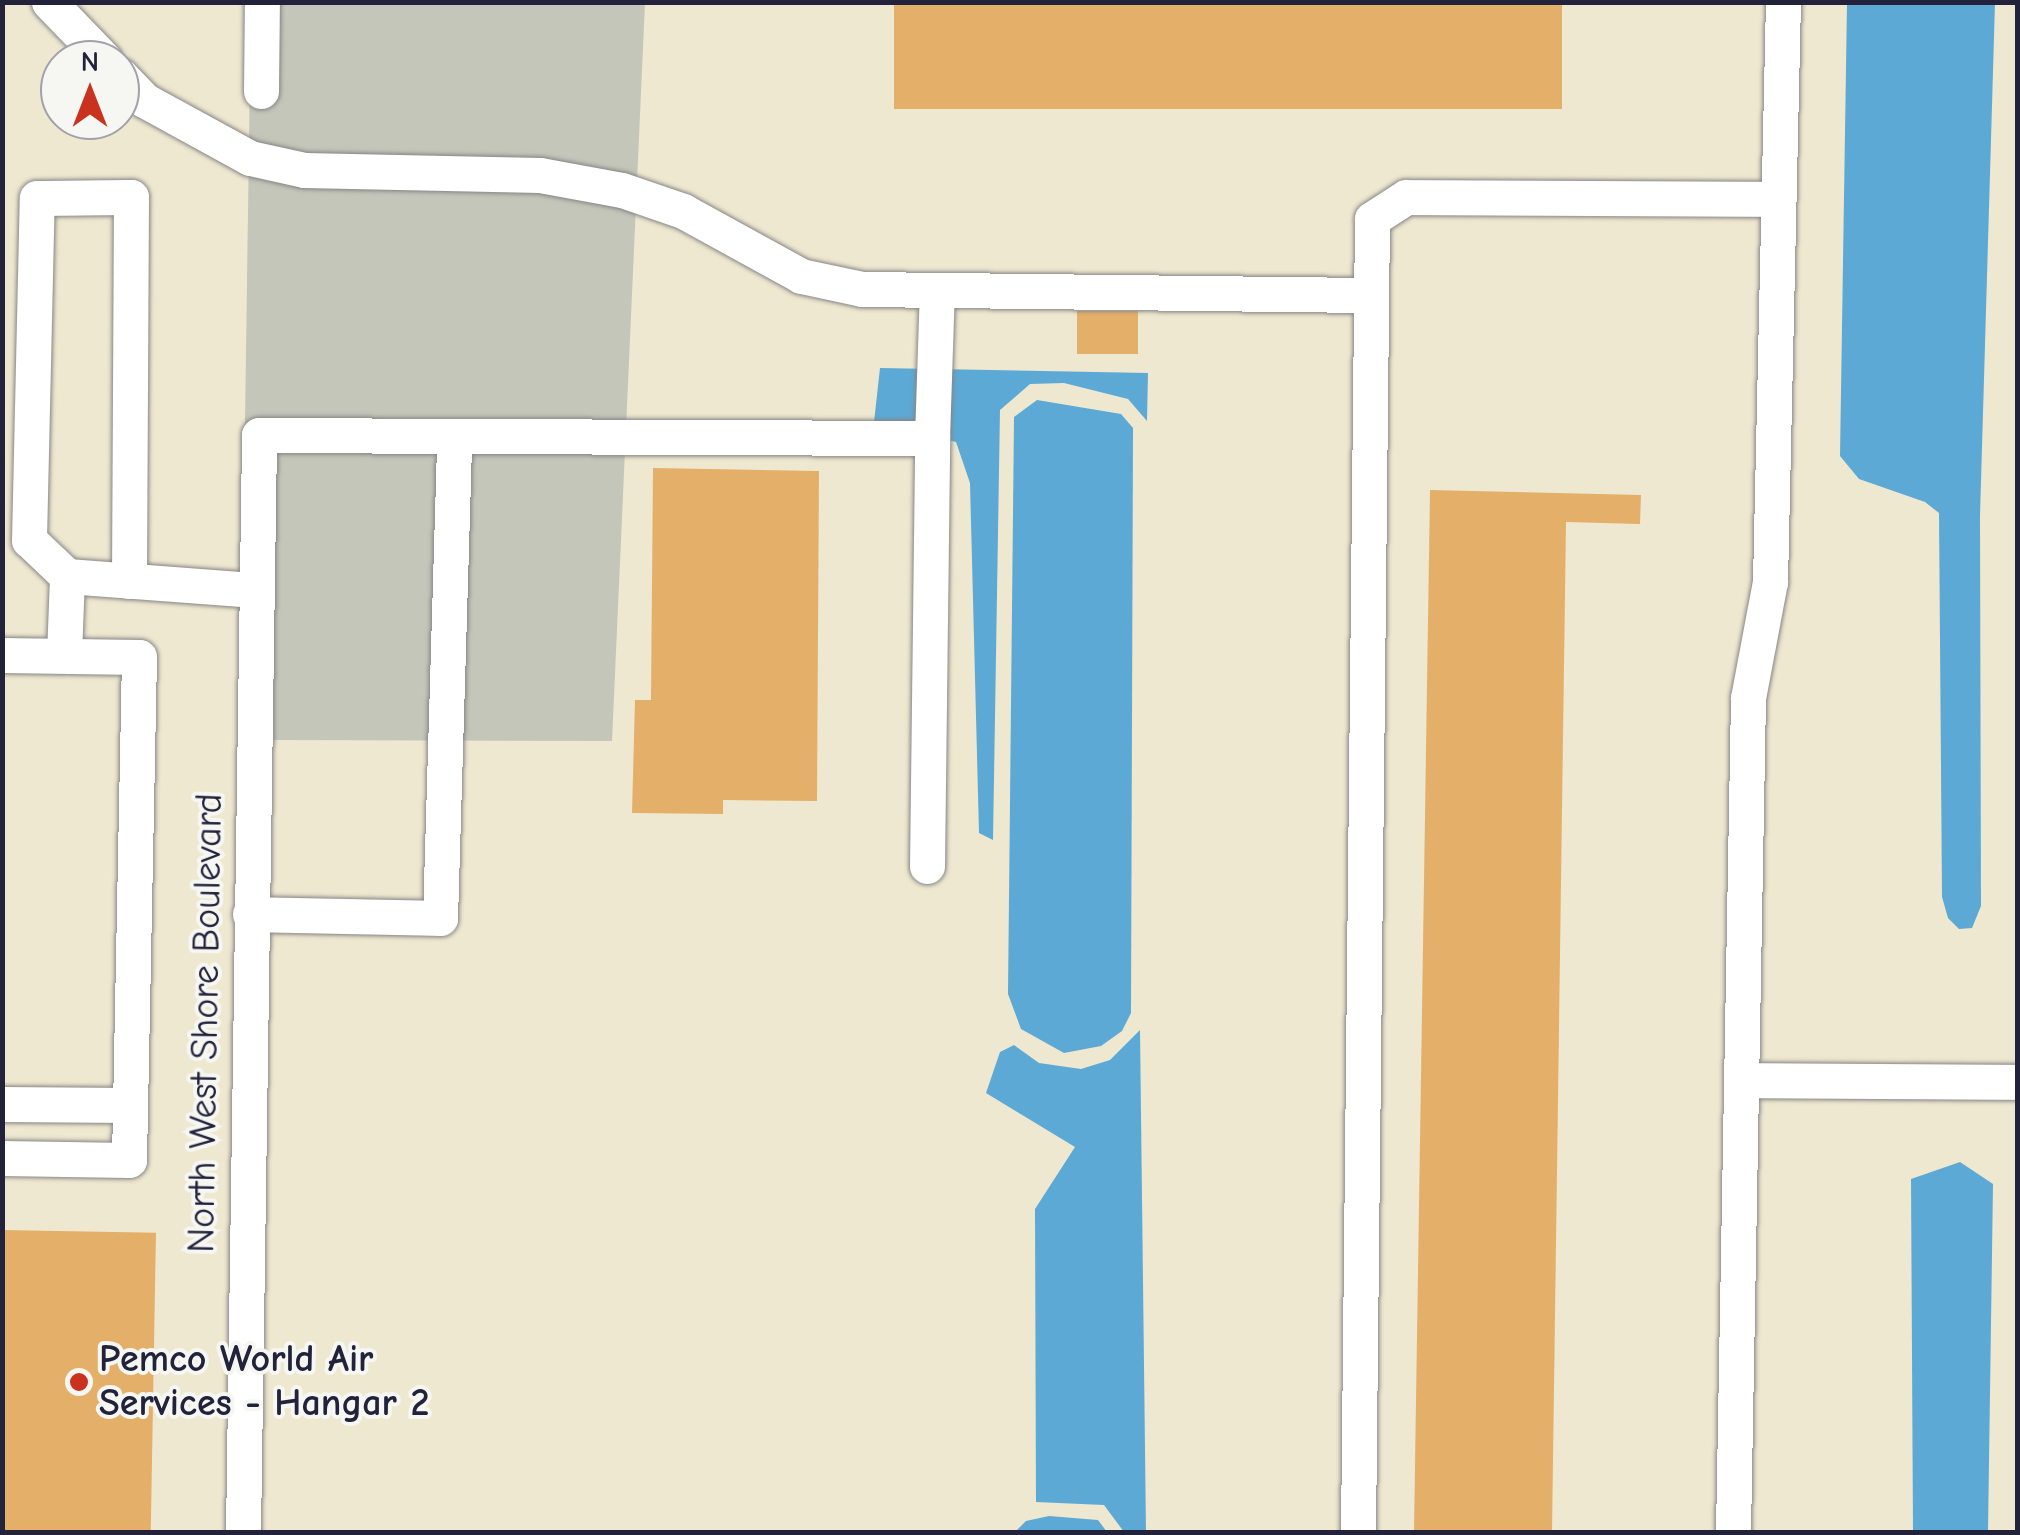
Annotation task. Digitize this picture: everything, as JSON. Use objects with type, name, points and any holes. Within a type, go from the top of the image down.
[{"type":"street","points":[[49,2],[86,40]]},
{"type":"street","points":[[261,91],[262,2]]},
{"type":"street","points":[[1732,1532],[1748,698],[1770,582],[1782,2]]},
{"type":"street","points":[[140,96],[250,158],[304,170],[540,175],[622,190],[682,212],[801,276],[862,289],[1369,295]]},
{"type":"street","points":[[130,581],[132,196],[37,198],[28,540],[67,576],[130,581],[255,590]]},
{"type":"street","points":[[1358,1532],[1372,219],[1406,197],[1778,199]]},
{"type":"street","points":[[926,866],[937,290]]},
{"type":"street","name":"North West Shore Boulevard","points":[[243,1532],[259,435],[454,436]]},
{"type":"street","points":[[250,914],[440,918],[454,436],[932,438]]},
{"type":"street","points":[[64,655],[67,576]]},
{"type":"street","points":[[2,654],[139,657],[130,1160],[2,1158]]},
{"type":"street","points":[[1741,1080],[2018,1082]]},
{"type":"street","points":[[52,1103],[52,1159]]},
{"type":"street","points":[[2,1104],[130,1105]]},
{"type":"shaded area","points":[[251,3],[645,3],[612,741],[271,740],[244,493]]},
{"type":"water","points":[[1847,3],[1995,3],[1980,516],[1981,906],[1972,928],[1959,929],[1948,918],[1942,897],[1939,513],[1925,502],[1859,479],[1840,456]]},
{"type":"water","points":[[880,368],[1148,373],[1147,421],[1128,399],[1064,383],[1030,384],[1000,410],[993,840],[979,833],[970,483],[956,442],[874,422]]},
{"type":"water","points":[[1037,400],[1121,414],[1133,428],[1131,1013],[1122,1031],[1101,1046],[1064,1053],[1021,1029],[1008,994],[1014,417]]},
{"type":"water","points":[[1140,1030],[1146,1532],[1124,1532],[1104,1505],[1036,1502],[1035,1209],[1075,1147],[986,1093],[1000,1052],[1014,1045],[1039,1063],[1081,1069],[1110,1060]]},
{"type":"water","points":[[1960,1162],[1993,1184],[1988,1532],[1913,1532],[1911,1179]]},
{"type":"water","points":[[1049,1516],[1098,1520],[1107,1532],[1015,1532],[1026,1521]]},
{"type":"building","points":[[894,2],[1562,2],[1562,109],[894,109]]},
{"type":"building","points":[[1077,311],[1138,311],[1138,354],[1077,354]]},
{"type":"building","points":[[653,468],[819,471],[817,801],[723,800],[723,814],[632,813],[635,700],[651,700]]},
{"type":"building","points":[[1430,490],[1641,495],[1640,524],[1566,522],[1552,1532],[1414,1532]]},
{"type":"building","name":"Pemco World Air Services - Hangar 2","points":[[2,1230],[156,1233],[151,1532],[2,1532]]},
{"type":"place","name":"Pemco World Air Services - Hangar 2","points":[[79,1382]]}]
